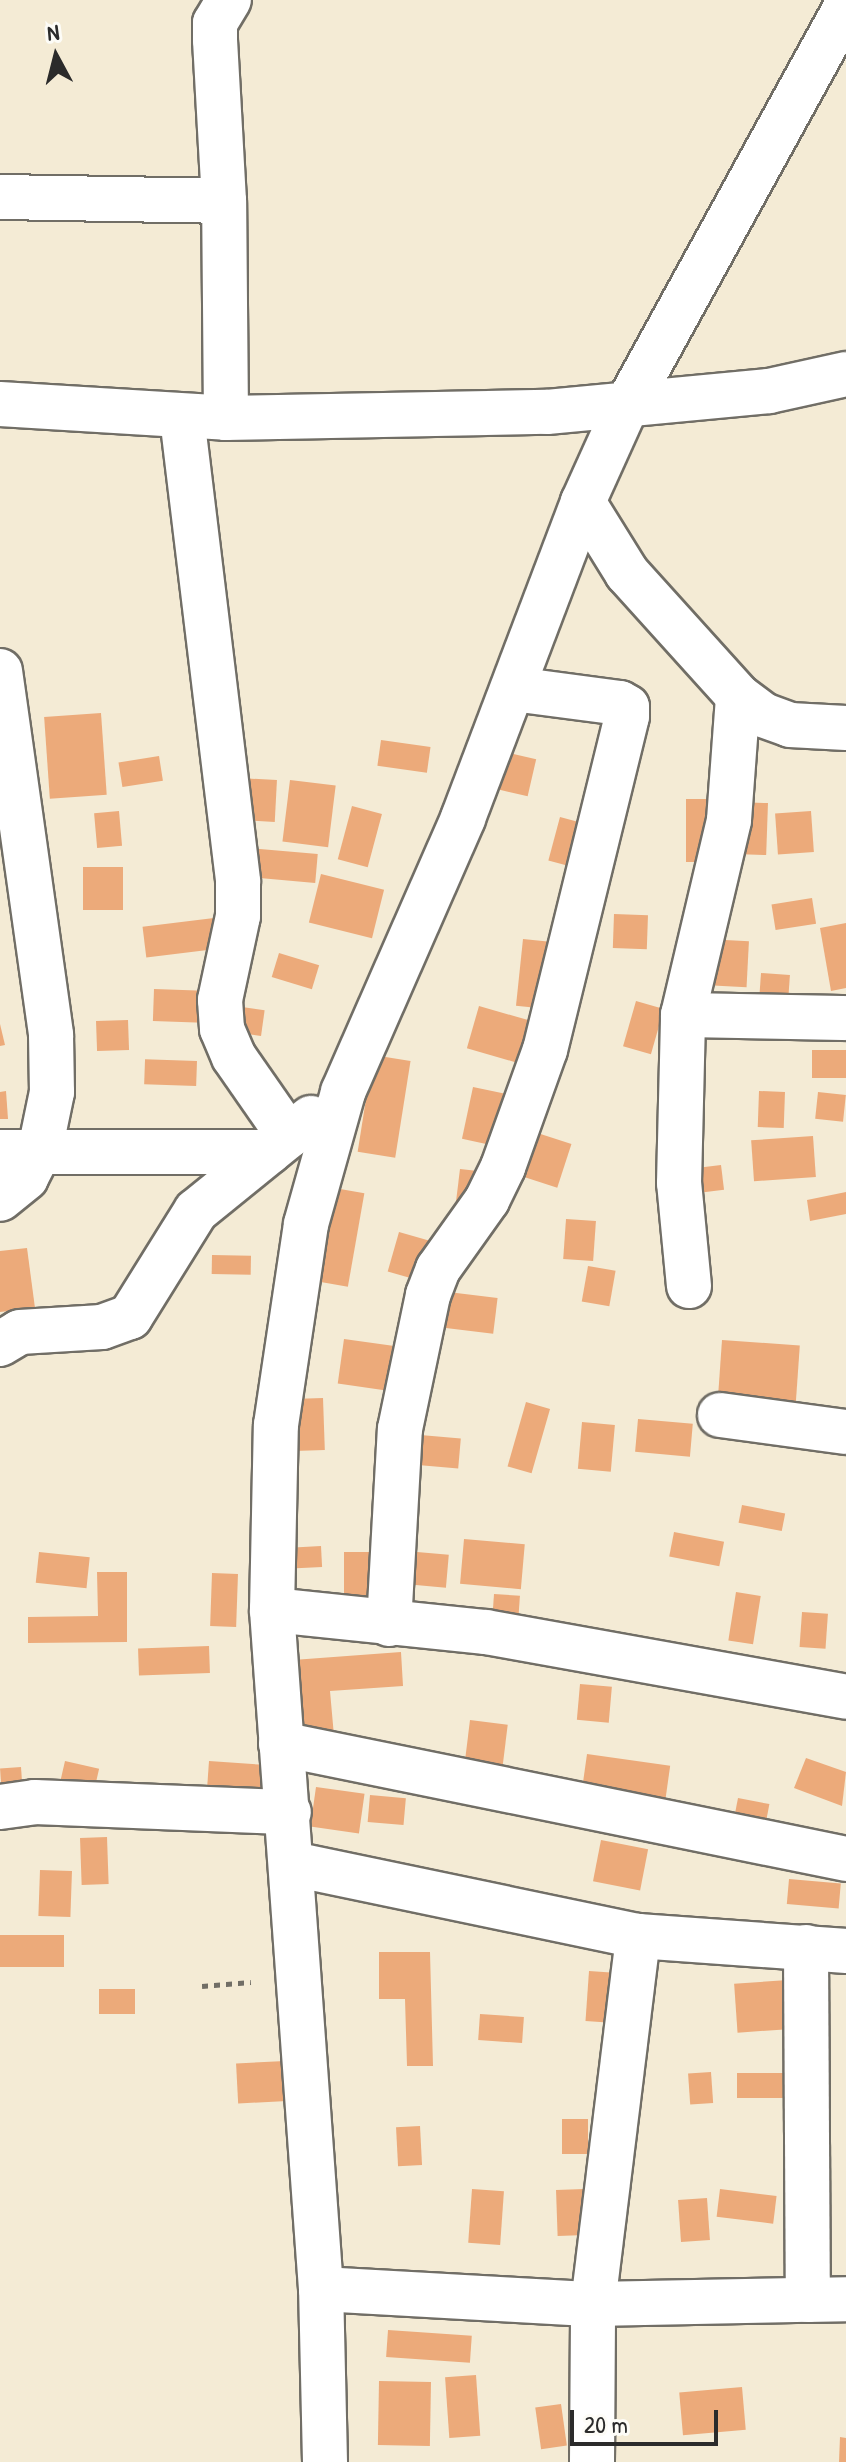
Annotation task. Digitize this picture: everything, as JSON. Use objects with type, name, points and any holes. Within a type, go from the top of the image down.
[{"type":"street","points":[[226,418],[224,201],[215,23],[229,0]]},
{"type":"street","points":[[325,2462],[321,2289],[293,1864],[272,1610],[276,1425],[290,1307],[324,1151],[343,1092],[513,689],[583,502],[625,409],[846,7]]},
{"type":"street","points":[[0,197],[224,201]]},
{"type":"street","points":[[0,404],[226,418],[625,409],[769,391],[846,374]]},
{"type":"street","points":[[182,417],[238,882],[237,926],[220,1000],[222,1029],[279,1144]]},
{"type":"street","points":[[583,502],[627,573],[738,696],[763,715],[790,725],[846,728]]},
{"type":"street","points":[[0,671],[3,725],[51,1035],[52,1092],[20,1151],[26,1178],[0,1199]]},
{"type":"street","points":[[389,1624],[400,1429],[428,1295],[438,1269],[498,1178],[545,1050],[627,716],[627,707],[620,703],[513,689]]},
{"type":"street","points":[[689,1286],[679,1183],[683,1015],[729,820],[738,696]]},
{"type":"street","points":[[683,1015],[846,1018]]},
{"type":"street","points":[[0,1344],[20,1332],[102,1327],[130,1317],[196,1211],[343,1092]]},
{"type":"street","points":[[20,1151],[279,1144]]},
{"type":"street","points":[[720,1415],[846,1432]]},
{"type":"street","points":[[272,1610],[526,1639],[846,1697]]},
{"type":"street","points":[[281,1744],[846,1859]]},
{"type":"street","points":[[0,1807],[35,1802],[289,1812]]},
{"type":"street","points":[[293,1864],[638,1936],[826,1949],[827,2300],[593,2304],[321,2289]]},
{"type":"street","points":[[592,2462],[593,2304],[638,1936]]},
{"type":"building","points":[[101,713],[107,795],[50,799],[44,717]]},
{"type":"building","points":[[381,740],[431,747],[427,773],[377,766]]},
{"type":"building","points":[[505,752],[536,759],[528,796],[496,789]]},
{"type":"building","points":[[159,756],[163,781],[122,787],[119,762]]},
{"type":"building","points":[[239,778],[277,780],[275,822],[237,820]]},
{"type":"building","points":[[290,780],[336,786],[328,847],[282,842]]},
{"type":"building","points":[[686,799],[717,799],[717,862],[686,862]]},
{"type":"building","points":[[736,802],[768,803],[766,855],[734,854]]},
{"type":"building","points":[[352,806],[382,814],[368,867],[338,859]]},
{"type":"building","points":[[119,811],[122,846],[97,848],[94,813]]},
{"type":"building","points":[[811,811],[814,852],[778,854],[775,814]]},
{"type":"building","points":[[560,817],[587,824],[575,868],[548,860]]},
{"type":"building","points":[[249,848],[318,854],[315,883],[246,877]]},
{"type":"building","points":[[83,867],[123,867],[123,910],[83,910]]},
{"type":"building","points":[[321,874],[384,890],[372,938],[309,923]]},
{"type":"building","points":[[812,898],[816,924],[776,930],[772,904]]},
{"type":"building","points":[[614,914],[648,915],[647,949],[613,948]]},
{"type":"building","points":[[214,918],[218,949],[146,958],[143,927]]},
{"type":"building","points":[[846,923],[846,988],[831,991],[820,928]]},
{"type":"building","points":[[523,939],[550,942],[543,1008],[516,1006]]},
{"type":"building","points":[[706,939],[749,941],[747,987],[704,985]]},
{"type":"building","points":[[279,953],[319,965],[312,989],[272,977]]},
{"type":"building","points":[[761,973],[790,975],[786,1025],[758,1023]]},
{"type":"building","points":[[154,989],[204,991],[203,1023],[153,1021]]},
{"type":"building","points":[[636,1001],[664,1009],[651,1054],[623,1046]]},
{"type":"building","points":[[228,1005],[265,1010],[261,1036],[224,1031]]},
{"type":"building","points":[[479,1006],[529,1020],[517,1063],[467,1048]]},
{"type":"building","points":[[128,1020],[129,1050],[97,1051],[96,1021]]},
{"type":"building","points":[[0,1024],[5,1045],[0,1046]]},
{"type":"building","points":[[812,1050],[846,1050],[846,1078],[812,1078]]},
{"type":"building","points":[[373,1055],[411,1061],[395,1158],[358,1152]]},
{"type":"building","points":[[145,1059],[197,1061],[196,1086],[144,1084]]},
{"type":"building","points":[[473,1087],[512,1095],[501,1147],[462,1139]]},
{"type":"building","points":[[6,1091],[8,1119],[0,1119],[0,1092]]},
{"type":"building","points":[[759,1091],[785,1092],[784,1128],[758,1127]]},
{"type":"building","points":[[818,1092],[846,1095],[843,1122],[815,1119]]},
{"type":"building","points":[[522,1128],[571,1144],[557,1188],[508,1172]]},
{"type":"building","points":[[813,1136],[816,1177],[754,1181],[751,1140]]},
{"type":"building","points":[[721,1165],[724,1190],[687,1194],[684,1170]]},
{"type":"building","points":[[460,1169],[487,1172],[454,1218]]},
{"type":"building","points":[[323,1186],[364,1193],[348,1287],[307,1280]]},
{"type":"building","points":[[846,1192],[846,1214],[810,1221],[807,1200]]},
{"type":"building","points":[[566,1219],[596,1221],[593,1261],[563,1259]]},
{"type":"building","points":[[399,1232],[438,1243],[427,1283],[388,1271]]},
{"type":"building","points":[[27,1248],[35,1308],[0,1312],[0,1251]]},
{"type":"building","points":[[212,1255],[251,1256],[251,1275],[212,1274]]},
{"type":"building","points":[[588,1266],[616,1271],[609,1306],[582,1301]]},
{"type":"building","points":[[440,1291],[498,1298],[493,1334],[436,1327]]},
{"type":"building","points":[[344,1339],[393,1346],[386,1390],[338,1384]]},
{"type":"building","points":[[722,1340],[800,1345],[795,1418],[717,1413]]},
{"type":"building","points":[[323,1398],[325,1450],[294,1451],[292,1399]]},
{"type":"building","points":[[526,1402],[550,1409],[532,1473],[508,1466]]},
{"type":"building","points":[[638,1419],[693,1424],[690,1457],[635,1452]]},
{"type":"building","points":[[582,1422],[615,1425],[611,1472],[578,1469]]},
{"type":"building","points":[[409,1434],[461,1439],[458,1468],[406,1464]]},
{"type":"building","points":[[742,1505],[785,1513],[782,1531],[739,1523]]},
{"type":"building","points":[[674,1532],[724,1542],[719,1566],[669,1557]]},
{"type":"building","points":[[464,1539],[525,1544],[521,1589],[460,1584]]},
{"type":"building","points":[[321,1546],[322,1567],[286,1569],[285,1548]]},
{"type":"building","points":[[394,1550],[449,1555],[446,1588],[391,1583]]},
{"type":"building","points":[[39,1552],[90,1557],[86,1588],[36,1583]]},
{"type":"building","points":[[344,1552],[374,1552],[374,1618],[344,1618]]},
{"type":"building","points":[[97,1572],[127,1572],[127,1642],[28,1643],[28,1617],[98,1616]]},
{"type":"building","points":[[212,1573],[238,1574],[236,1627],[210,1626]]},
{"type":"building","points":[[736,1592],[761,1596],[753,1644],[728,1640]]},
{"type":"building","points":[[494,1594],[520,1596],[517,1638],[491,1636]]},
{"type":"building","points":[[802,1612],[828,1614],[825,1649],[800,1647]]},
{"type":"building","points":[[209,1646],[210,1673],[139,1675],[138,1648]]},
{"type":"building","points":[[401,1652],[403,1686],[330,1691],[334,1736],[300,1739],[293,1660]]},
{"type":"building","points":[[580,1684],[612,1687],[609,1723],[577,1720]]},
{"type":"building","points":[[470,1720],[508,1725],[501,1779],[463,1775]]},
{"type":"building","points":[[587,1754],[670,1766],[662,1826],[579,1814]]},
{"type":"building","points":[[806,1758],[846,1772],[842,1806],[794,1788]]},
{"type":"building","points":[[65,1761],[99,1769],[90,1809],[56,1801]]},
{"type":"building","points":[[209,1761],[264,1765],[259,1832],[204,1828]]},
{"type":"building","points":[[21,1767],[23,1797],[2,1798],[0,1768]]},
{"type":"building","points":[[316,1787],[365,1794],[359,1833],[310,1827]]},
{"type":"building","points":[[370,1795],[406,1798],[404,1825],[368,1822]]},
{"type":"building","points":[[738,1798],[769,1804],[760,1850],[729,1844]]},
{"type":"building","points":[[107,1837],[109,1884],[82,1885],[80,1838]]},
{"type":"building","points":[[601,1840],[648,1849],[640,1890],[593,1881]]},
{"type":"building","points":[[40,1870],[72,1871],[70,1917],[38,1916]]},
{"type":"building","points":[[789,1879],[841,1884],[839,1908],[787,1904]]},
{"type":"building","points":[[0,1935],[64,1935],[64,1967],[0,1967]]},
{"type":"building","points":[[379,1952],[430,1952],[433,2066],[407,2066],[405,1999],[379,1999]]},
{"type":"building","points":[[589,1971],[618,1973],[614,2023],[586,2021]]},
{"type":"building","points":[[788,1980],[791,2029],[738,2033],[734,1984]]},
{"type":"building","points":[[99,1989],[135,1989],[135,2014],[99,2014]]},
{"type":"building","points":[[480,2014],[524,2017],[522,2043],[478,2040]]},
{"type":"building","points":[[285,2061],[287,2101],[238,2104],[236,2064]]},
{"type":"building","points":[[711,2072],[713,2103],[690,2105],[688,2074]]},
{"type":"building","points":[[737,2073],[786,2073],[786,2098],[737,2098]]},
{"type":"building","points":[[562,2119],[588,2119],[588,2154],[562,2154]]},
{"type":"building","points":[[420,2126],[422,2165],[398,2166],[396,2127]]},
{"type":"building","points":[[472,2189],[504,2191],[500,2245],[468,2243]]},
{"type":"building","points":[[584,2189],[586,2235],[558,2236],[556,2190]]},
{"type":"building","points":[[720,2189],[777,2196],[773,2224],[717,2217]]},
{"type":"building","points":[[707,2198],[710,2240],[681,2242],[678,2200]]},
{"type":"building","points":[[388,2330],[472,2336],[470,2363],[386,2357]]},
{"type":"building","points":[[476,2375],[480,2436],[449,2438],[445,2377]]},
{"type":"building","points":[[379,2381],[431,2382],[430,2446],[378,2445]]},
{"type":"building","points":[[742,2387],[746,2430],[683,2435],[679,2392]]},
{"type":"building","points":[[561,2404],[567,2446],[541,2449],[535,2408]]},
{"type":"building","points":[[840,2437],[846,2438],[846,2462],[839,2462]]}]
